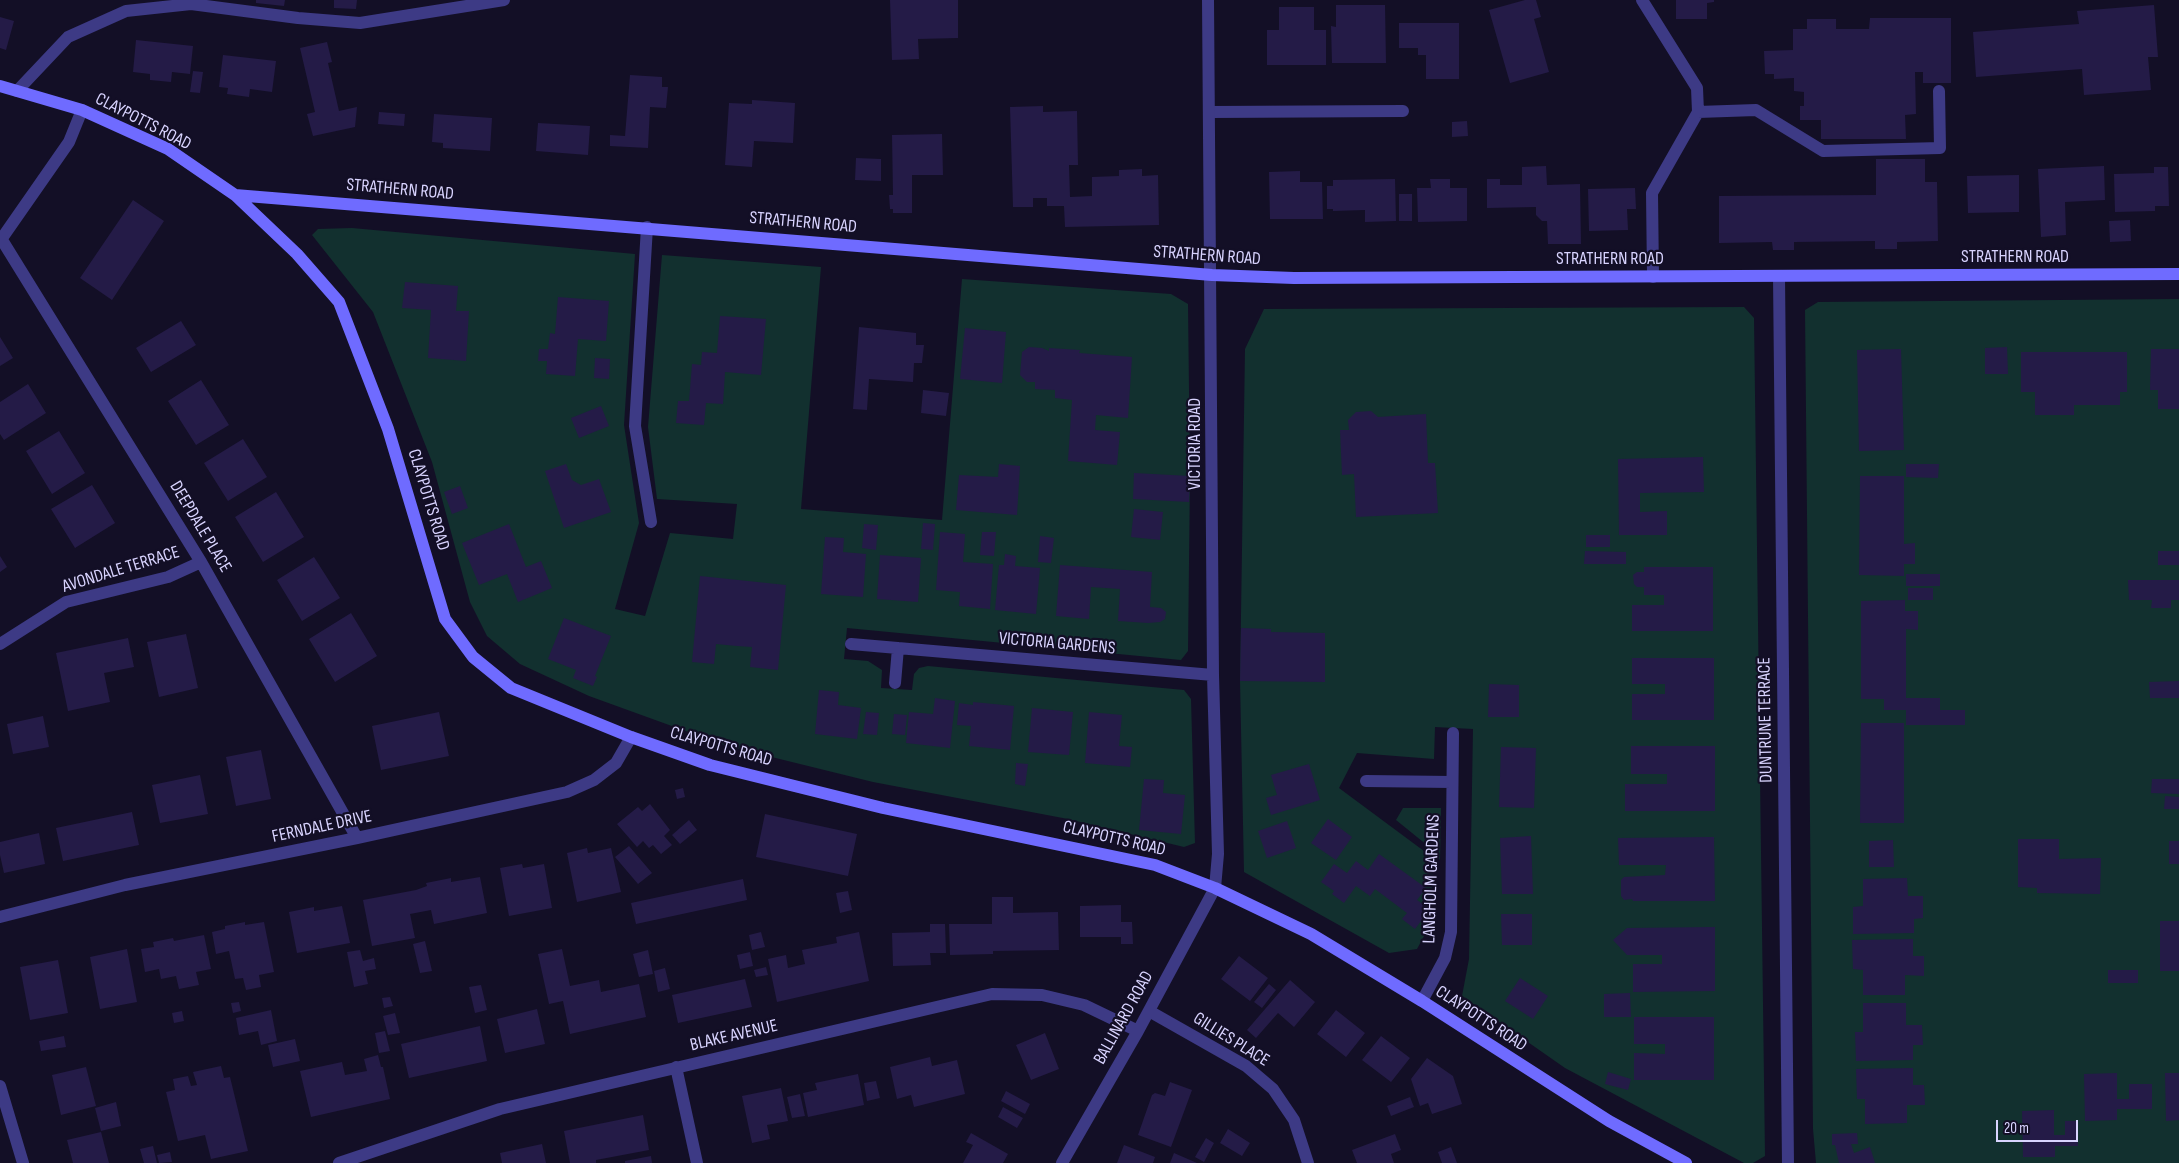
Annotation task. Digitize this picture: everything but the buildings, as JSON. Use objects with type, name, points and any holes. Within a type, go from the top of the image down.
[{"type":"main road","name":"CLAYPOTTS ROAD","points":[[0,86],[82,110],[168,149],[235,195],[297,254],[339,302],[388,429],[445,619],[473,657],[510,688],[631,738],[710,765],[883,808],[1155,865],[1215,888],[1311,934],[1422,1001],[1609,1121],[1686,1163]]},
{"type":"main road","name":"STRATHERN ROAD","points":[[235,195],[1212,275],[1294,278],[2179,274]]},
{"type":"street","points":[[17,91],[68,37],[126,11],[191,4],[298,18],[360,23],[504,0]]},
{"type":"street","name":"VICTORIA ROAD","points":[[1208,0],[1212,275],[1213,675],[1218,854],[1215,888]]},
{"type":"street","points":[[1642,0],[1697,88],[1698,112],[1652,193],[1653,277]]},
{"type":"street","points":[[1698,112],[1756,110],[1823,151],[1940,148],[1939,91]]},
{"type":"street","points":[[1,241],[69,142],[82,110]]},
{"type":"street","points":[[1210,112],[1403,111]]},
{"type":"street","points":[[647,228],[635,426],[651,522]]},
{"type":"street","name":"DEEPDALE PLACE","points":[[1,241],[202,562],[357,838]]},
{"type":"street","name":"DUNTRUNE TERRACE","points":[[1779,276],[1788,1163]]},
{"type":"street","name":"AVONDALE TERRACE","points":[[0,644],[66,602],[168,578],[202,562]]},
{"type":"street","name":"VICTORIA GARDENS","points":[[851,644],[1213,675]]},
{"type":"street","points":[[896,683],[898,648]]},
{"type":"street","name":"LANGHOLM GARDENS","points":[[1422,1001],[1445,958],[1451,932],[1453,733]]},
{"type":"street","name":"FERNDALE DRIVE","points":[[0,917],[126,885],[357,838],[567,792],[594,780],[616,764],[631,738]]},
{"type":"street","points":[[1366,781],[1452,782]]},
{"type":"street","name":"BALLINARD ROAD","points":[[1062,1163],[1138,1031],[1215,888]]},
{"type":"street","name":"BLAKE AVENUE","points":[[339,1163],[500,1109],[992,994],[1042,995],[1084,1005],[1138,1031]]},
{"type":"street","name":"GILLIES PLACE","points":[[1149,1011],[1246,1066],[1273,1089],[1294,1120],[1308,1163]]},
{"type":"street","points":[[676,1067],[697,1163]]},
{"type":"street","points":[[0,1086],[23,1163]]},
{"type":"green space","points":[[352,228],[635,254],[624,425],[639,523],[615,609],[645,616],[670,533],[733,539],[737,504],[657,499],[648,427],[662,255],[821,267],[801,509],[942,520],[962,279],[1171,294],[1188,304],[1190,476],[1188,651],[1181,660],[847,628],[844,659],[868,661],[882,670],[881,688],[912,690],[914,674],[919,668],[928,666],[1184,690],[1191,699],[1195,843],[1184,847],[1068,819],[873,782],[727,746],[589,696],[520,664],[487,636],[470,602],[432,462],[373,312],[312,235],[318,229]]},
{"type":"green space","points":[[2179,299],[2179,1163],[1816,1163],[1813,1129],[1805,310],[1818,302]]},
{"type":"green space","points":[[1744,307],[1754,318],[1765,1156],[1753,1163],[1744,1163],[1565,1068],[1462,996],[1469,959],[1473,729],[1435,727],[1434,759],[1357,753],[1339,788],[1428,854],[1433,867],[1430,925],[1417,949],[1389,953],[1244,872],[1240,681],[1245,349],[1264,309]]},
{"type":"green space","points":[[1403,808],[1441,808],[1440,860],[1433,850],[1396,820]]}]
